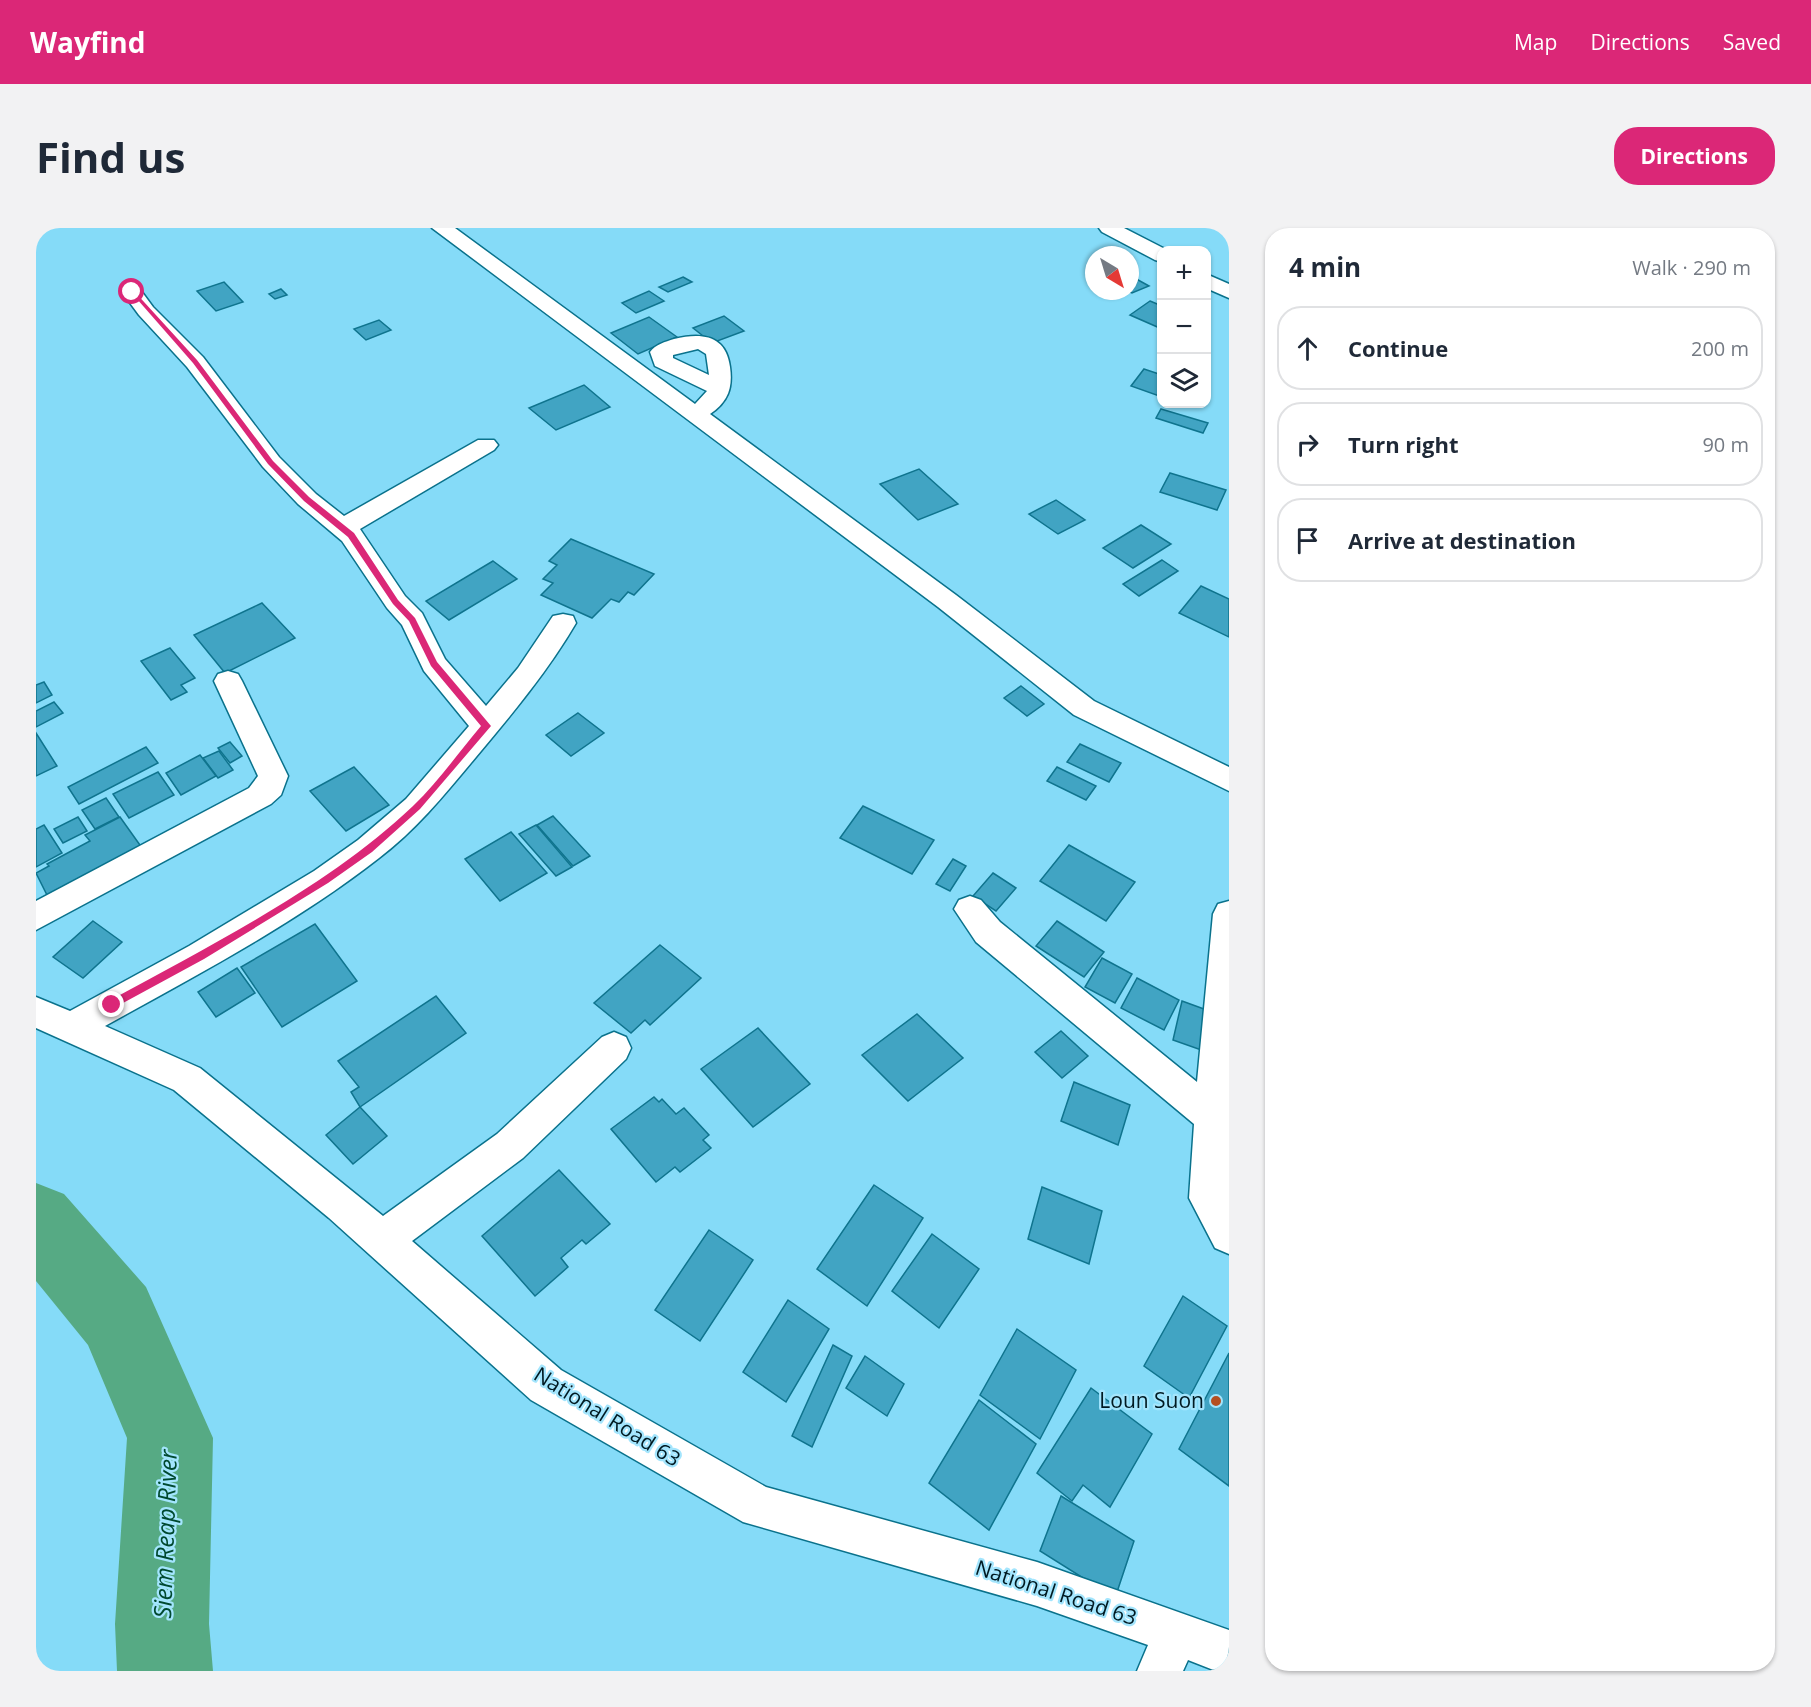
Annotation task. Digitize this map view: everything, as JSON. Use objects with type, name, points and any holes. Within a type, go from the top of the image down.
[{"type":"street","points":[[442,228],[947,601],[1084,708],[1229,780]]},
{"type":"street","points":[[1109,228],[1157,254]]},
{"type":"street","points":[[1211,283],[1229,292]]},
{"type":"street","points":[[132,292],[146,311],[190,356],[271,462],[307,499],[351,535],[396,602],[413,620],[434,664],[486,726]]},
{"type":"street","points":[[694,414],[711,405],[720,389]]},
{"type":"street","points":[[343,528],[486,444]]},
{"type":"street","points":[[54,1019],[201,956],[325,880],[369,849],[417,807],[528,675],[563,623]]},
{"type":"street","points":[[36,917],[260,796],[270,787],[273,776],[228,681]]},
{"type":"street","points":[[970,909],[988,932],[1212,1117]]},
{"type":"street","points":[[1229,914],[1212,1117],[1208,1198],[1229,1235]]},
{"type":"street","name":"National Road 63","points":[[54,1019],[187,1078],[382,1240],[546,1385],[758,1507],[1037,1584],[1168,1651],[1229,1653]]},
{"type":"street","points":[[382,1240],[510,1146],[614,1048]]},
{"type":"building","points":[[683,277],[692,282],[668,292],[659,287]]},
{"type":"building","points":[[1139,280],[1149,286],[1139,290]]},
{"type":"building","points":[[224,282],[243,302],[216,311],[197,291]]},
{"type":"building","points":[[281,289],[287,295],[275,299],[269,294]]},
{"type":"building","points":[[649,291],[664,301],[636,313],[622,303]]},
{"type":"building","points":[[1150,301],[1157,304],[1157,327],[1130,315]]},
{"type":"building","points":[[724,316],[744,331],[712,343],[693,328]]},
{"type":"building","points":[[649,317],[677,337],[638,354],[611,333]]},
{"type":"building","points":[[379,320],[391,330],[366,340],[354,329]]},
{"type":"building","points":[[1144,369],[1157,373],[1157,395],[1131,386]]},
{"type":"building","points":[[584,385],[610,407],[556,430],[529,408]]},
{"type":"building","points":[[1161,409],[1208,423],[1203,433],[1156,418]]},
{"type":"building","points":[[919,469],[958,504],[918,520],[880,484]]},
{"type":"building","points":[[1170,473],[1226,490],[1217,510],[1160,492]]},
{"type":"building","points":[[1056,500],[1085,520],[1058,534],[1029,514]]},
{"type":"building","points":[[1141,525],[1171,544],[1133,568],[1103,548]]},
{"type":"building","points":[[571,539],[654,574],[634,595],[628,592],[619,602],[611,599],[592,618],[541,595],[553,583],[543,579],[557,565],[549,561]]},
{"type":"building","points":[[1162,560],[1178,571],[1139,596],[1123,584]]},
{"type":"building","points":[[493,561],[517,579],[449,620],[426,601]]},
{"type":"building","points":[[1201,586],[1229,599],[1229,637],[1179,613]]},
{"type":"building","points":[[262,603],[295,638],[225,673],[194,635]]},
{"type":"building","points":[[170,648],[195,678],[181,685],[187,692],[171,700],[141,661]]},
{"type":"building","points":[[44,682],[52,695],[36,703],[36,685]]},
{"type":"building","points":[[1021,686],[1044,704],[1027,716],[1004,698]]},
{"type":"building","points":[[54,702],[63,713],[36,727],[36,711]]},
{"type":"building","points":[[578,713],[604,733],[571,756],[546,735]]},
{"type":"building","points":[[36,733],[57,766],[36,776]]},
{"type":"building","points":[[230,742],[242,756],[230,763],[218,748]]},
{"type":"building","points":[[1080,744],[1121,763],[1109,782],[1067,762]]},
{"type":"building","points":[[146,747],[158,763],[79,804],[68,787]]},
{"type":"building","points":[[219,751],[233,770],[218,778],[203,758]]},
{"type":"building","points":[[200,755],[216,776],[181,795],[166,773]]},
{"type":"building","points":[[354,767],[389,805],[346,831],[310,791]]},
{"type":"building","points":[[1057,767],[1096,786],[1086,800],[1047,781]]},
{"type":"building","points":[[158,772],[174,795],[129,818],[113,794]]},
{"type":"building","points":[[106,798],[119,817],[95,829],[82,810]]},
{"type":"building","points":[[863,806],[934,840],[912,874],[840,838]]},
{"type":"building","points":[[553,816],[590,856],[573,866],[537,825]]},
{"type":"building","points":[[78,817],[87,831],[63,843],[54,829]]},
{"type":"building","points":[[120,817],[147,855],[47,895],[36,873],[49,866],[47,864],[90,841],[85,835]]},
{"type":"building","points":[[44,825],[62,853],[36,867],[36,829]]},
{"type":"building","points":[[536,825],[572,867],[556,876],[519,834]]},
{"type":"building","points":[[511,832],[547,873],[500,901],[465,859]]},
{"type":"building","points":[[1069,845],[1135,882],[1106,921],[1040,881]]},
{"type":"building","points":[[953,859],[966,866],[950,891],[936,884]]},
{"type":"building","points":[[993,873],[1016,888],[996,911],[973,896]]},
{"type":"building","points":[[93,921],[122,942],[83,978],[53,957]]},
{"type":"building","points":[[1057,921],[1104,952],[1084,977],[1036,946]]},
{"type":"building","points":[[315,924],[357,981],[282,1027],[241,967]]},
{"type":"building","points":[[660,945],[701,978],[650,1025],[645,1020],[631,1033],[594,1003]]},
{"type":"building","points":[[1102,958],[1132,974],[1115,1003],[1085,987]]},
{"type":"building","points":[[237,968],[255,993],[216,1017],[198,992]]},
{"type":"building","points":[[1137,978],[1179,1000],[1164,1030],[1121,1008]]},
{"type":"building","points":[[436,996],[466,1033],[360,1107],[351,1092],[359,1087],[338,1061]]},
{"type":"building","points":[[1182,1001],[1215,1013],[1207,1052],[1173,1040]]},
{"type":"building","points":[[917,1014],[963,1058],[908,1101],[862,1055]]},
{"type":"building","points":[[758,1028],[810,1084],[753,1127],[701,1069]]},
{"type":"building","points":[[1061,1031],[1088,1056],[1062,1078],[1035,1052]]},
{"type":"building","points":[[1074,1082],[1130,1105],[1118,1145],[1061,1121]]},
{"type":"building","points":[[654,1097],[659,1102],[662,1099],[676,1114],[684,1108],[709,1135],[703,1140],[711,1148],[680,1172],[675,1167],[656,1182],[611,1129]]},
{"type":"building","points":[[360,1107],[387,1136],[353,1164],[326,1135]]},
{"type":"building","points":[[559,1170],[610,1224],[586,1244],[582,1240],[561,1258],[568,1267],[535,1296],[482,1236]]},
{"type":"building","points":[[874,1185],[923,1218],[867,1306],[817,1269]]},
{"type":"building","points":[[1042,1187],[1102,1211],[1089,1264],[1028,1239]]},
{"type":"building","points":[[709,1230],[753,1260],[700,1341],[655,1310]]},
{"type":"building","points":[[932,1234],[979,1269],[939,1328],[892,1291]]},
{"type":"building","points":[[1183,1296],[1227,1326],[1189,1398],[1144,1366]]},
{"type":"building","points":[[788,1300],[829,1329],[786,1402],[743,1372]]},
{"type":"building","points":[[1017,1329],[1076,1370],[1040,1439],[980,1395]]},
{"type":"building","points":[[833,1345],[852,1356],[812,1447],[792,1436]]},
{"type":"building","name":"Loun Suon","points":[[1229,1353],[1229,1486],[1179,1449]]},
{"type":"building","points":[[865,1356],[904,1384],[887,1416],[846,1388]]},
{"type":"building","points":[[1091,1388],[1152,1434],[1110,1507],[1083,1485],[1072,1501],[1037,1473]]},
{"type":"building","points":[[979,1400],[1036,1444],[989,1530],[929,1483]]},
{"type":"building","points":[[1061,1496],[1134,1541],[1115,1598],[1040,1551]]},
{"type":"waterway","name":"Siem Reap River","points":[[36,1221],[117,1316],[170,1438],[162,1624],[165,1671]]},
{"type":"place","name":"Loun Suon","points":[[1216,1401]]},
{"type":"route","points":[[112,1005],[201,956],[325,880],[369,849],[417,807],[459,761],[486,726],[434,664],[413,620],[396,602],[351,535],[307,499],[271,462],[195,362],[146,311],[132,292]]}]
